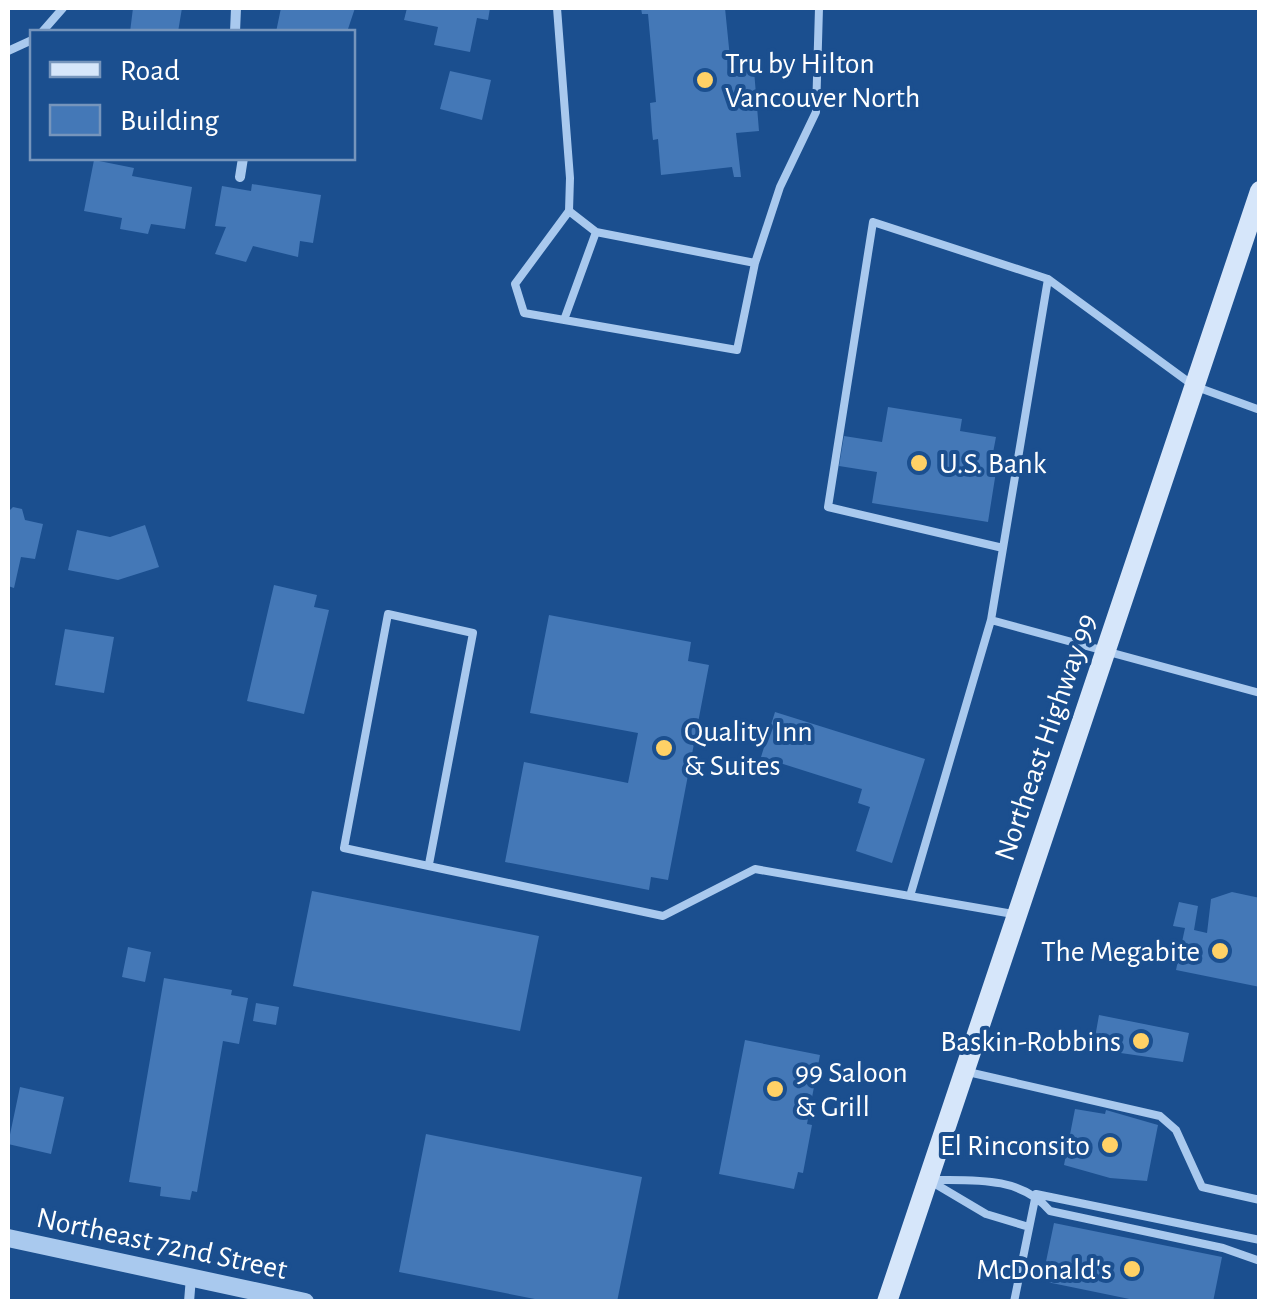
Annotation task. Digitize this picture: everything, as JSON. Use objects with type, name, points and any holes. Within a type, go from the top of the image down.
[{"type":"main road","name":"Northeast Highway 99","points":[[887,1302],[1260,191]]},
{"type":"street","points":[[240,177],[243,160]]},
{"type":"street","name":"Northeast 72nd Street","points":[[8,1238],[305,1302]]},
{"type":"street","points":[[188,1302],[192,1277]]},
{"type":"lane","points":[[44,30],[63,8]]},
{"type":"lane","points":[[557,8],[569,212],[515,284],[524,313],[737,350],[755,263],[780,187],[816,112],[819,8]]},
{"type":"lane","points":[[569,212],[596,232],[755,263]]},
{"type":"lane","points":[[1003,548],[828,507],[873,222],[1048,279],[1194,386],[1260,410]]},
{"type":"lane","points":[[564,320],[596,232]]},
{"type":"lane","points":[[910,896],[991,620],[1048,279]]},
{"type":"lane","points":[[430,864],[473,632],[388,614],[344,848],[663,916],[755,869],[1017,915]]},
{"type":"lane","points":[[991,620],[1260,693]]},
{"type":"lane","points":[[965,1071],[1160,1116],[1176,1130],[1202,1187],[1260,1200]]},
{"type":"lane","points":[[928,1180],[988,1180],[1036,1194],[1260,1240]]},
{"type":"lane","points":[[928,1180],[986,1214],[1029,1227]]},
{"type":"lane","points":[[1014,1302],[1036,1194]]},
{"type":"lane","points":[[1036,1194],[1050,1210],[1258,1258]]},
{"type":"building","points":[[133,8],[182,8],[178,30],[130,30]]},
{"type":"building","points":[[281,8],[355,8],[348,30],[276,30]]},
{"type":"building","points":[[407,8],[490,8],[488,20],[477,18],[470,52],[434,45],[438,27],[404,20]]},
{"type":"building","name":"Tru by Hilton Vancouver North","points":[[641,8],[725,8],[730,58],[753,58],[759,131],[736,133],[741,177],[734,177],[732,167],[661,175],[658,139],[653,140],[652,131],[650,103],[656,102],[648,14],[642,14]]},
{"type":"building","points":[[450,71],[491,80],[482,120],[440,109]]},
{"type":"building","points":[[94,160],[134,168],[132,176],[192,187],[185,229],[151,224],[148,234],[120,229],[122,218],[84,211]]},
{"type":"building","points":[[252,184],[321,195],[313,243],[300,241],[298,257],[253,246],[246,262],[215,254],[226,227],[215,226],[222,186],[251,191]]},
{"type":"building","name":"U.S. Bank","points":[[888,407],[962,419],[960,431],[996,437],[992,458],[998,459],[988,522],[872,503],[877,472],[839,466],[844,436],[882,442]]},
{"type":"building","points":[[13,507],[22,509],[25,520],[43,524],[35,559],[21,557],[14,588],[8,586],[8,512]]},
{"type":"building","points":[[145,525],[159,567],[118,580],[68,570],[77,530],[110,537]]},
{"type":"building","points":[[274,585],[317,595],[314,607],[329,610],[304,714],[247,701]]},
{"type":"building","name":"Quality Inn & Suites","points":[[549,615],[691,642],[688,661],[709,665],[668,880],[651,877],[649,890],[505,862],[524,762],[628,783],[638,733],[530,713]]},
{"type":"building","points":[[65,629],[114,637],[104,693],[55,685]]},
{"type":"building","points":[[775,712],[925,759],[892,863],[856,851],[870,807],[858,803],[862,789],[761,757]]},
{"type":"building","points":[[312,891],[539,936],[520,1031],[293,986]]},
{"type":"building","name":"The Megabite","points":[[1232,892],[1260,898],[1260,987],[1176,970],[1185,928],[1173,926],[1179,902],[1198,906],[1194,930],[1207,933],[1211,899]]},
{"type":"building","points":[[128,947],[151,952],[145,982],[122,977]]},
{"type":"building","points":[[164,978],[232,990],[231,995],[248,998],[239,1044],[223,1041],[197,1192],[192,1191],[190,1200],[160,1196],[161,1187],[129,1182]]},
{"type":"building","points":[[256,1003],[279,1007],[276,1025],[253,1021]]},
{"type":"building","name":"Baskin-Robbins","points":[[1099,1015],[1189,1033],[1183,1062],[1093,1049]]},
{"type":"building","name":"99 Saloon & Grill","points":[[745,1040],[820,1055],[807,1124],[812,1125],[803,1173],[798,1172],[794,1189],[719,1174]]},
{"type":"building","points":[[20,1087],[64,1097],[51,1154],[8,1144]]},
{"type":"building","name":"El Rinconsito","points":[[1075,1109],[1105,1114],[1106,1110],[1158,1125],[1147,1181],[1110,1178],[1064,1165]]},
{"type":"building","points":[[426,1134],[642,1177],[617,1302],[550,1302],[399,1272]]},
{"type":"building","name":"McDonald's","points":[[1054,1223],[1222,1257],[1213,1302],[1144,1302],[1042,1281]]},
{"type":"place","name":"Tru by Hilton Vancouver North","points":[[705,80]]},
{"type":"place","name":"U.S. Bank","points":[[919,463]]},
{"type":"place","name":"Quality Inn & Suites","points":[[664,748]]},
{"type":"place","name":"The Megabite","points":[[1220,951]]},
{"type":"place","name":"Baskin-Robbins","points":[[1141,1041]]},
{"type":"place","name":"99 Saloon & Grill","points":[[775,1089]]},
{"type":"place","name":"El Rinconsito","points":[[1110,1145]]},
{"type":"place","name":"McDonald's","points":[[1132,1269]]}]
